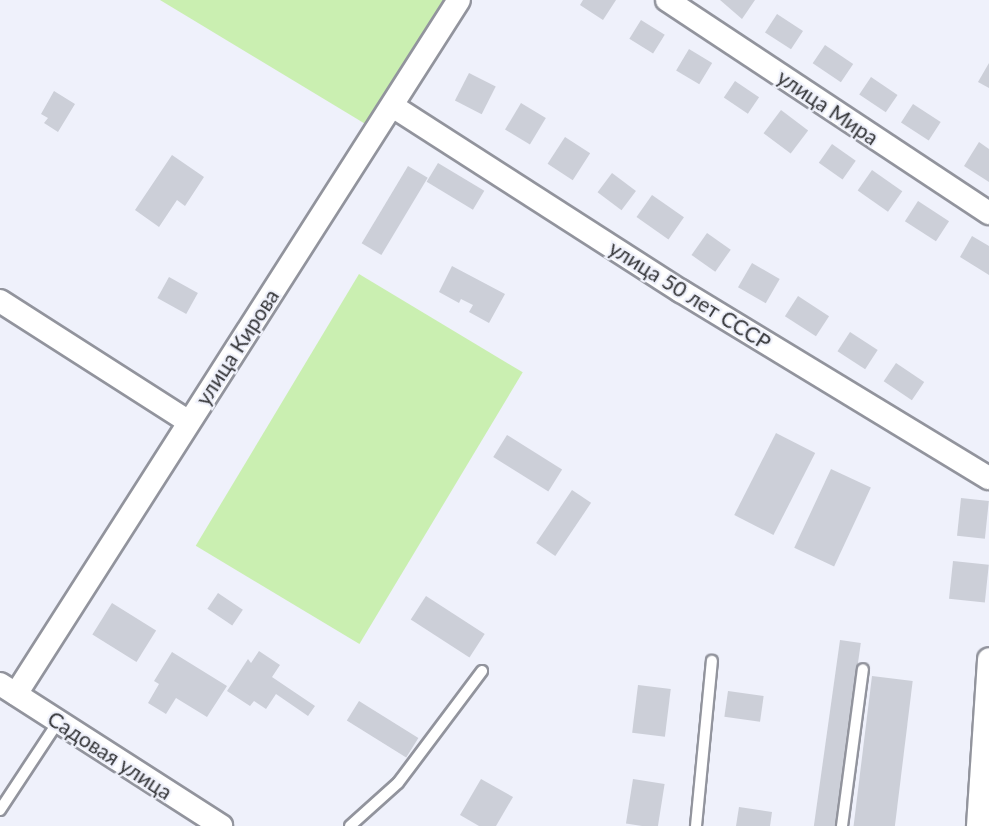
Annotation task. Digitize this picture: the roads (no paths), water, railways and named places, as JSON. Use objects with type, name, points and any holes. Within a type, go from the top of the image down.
[{"type":"street","name":"улица Кирова","points":[[8,689],[188,421],[394,107],[459,0]]},
{"type":"street","name":"улица Мира","points":[[667,0],[989,213]]},
{"type":"street","name":"улица 50 лет СССР","points":[[394,107],[681,291],[989,478]]},
{"type":"street","points":[[0,301],[188,421]]},
{"type":"street","points":[[978,826],[989,659]]},
{"type":"street","name":"Садовая улица","points":[[8,689],[221,826]]},
{"type":"lane","points":[[696,826],[712,661]]},
{"type":"lane","points":[[842,826],[863,669]]},
{"type":"lane","points":[[350,826],[398,783],[482,671]]},
{"type":"lane","points":[[0,810],[58,722]]}]
